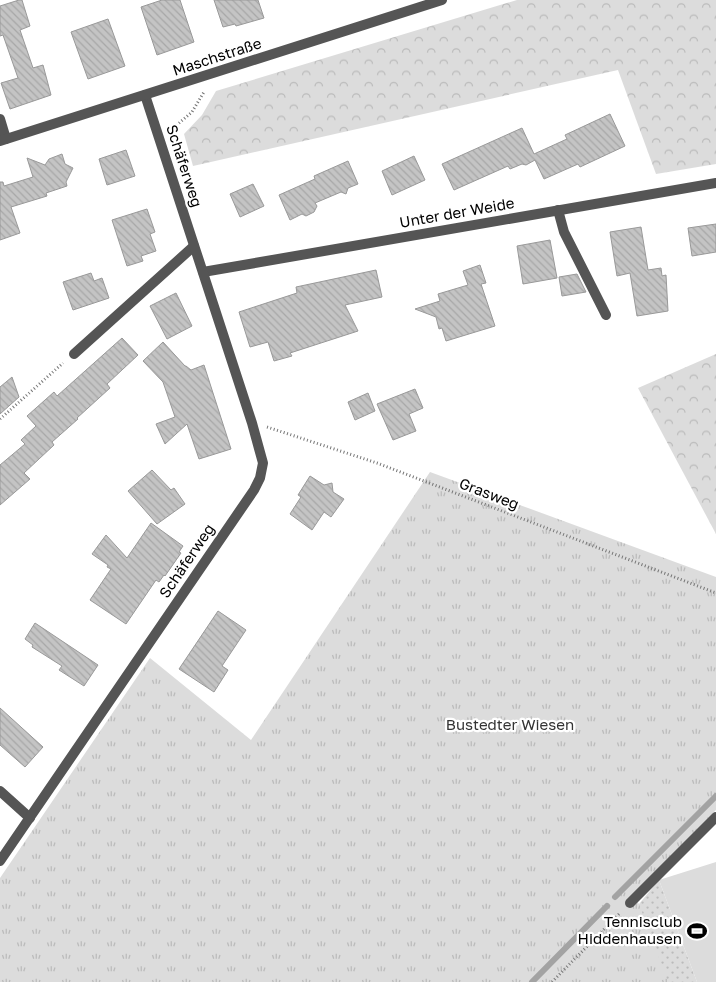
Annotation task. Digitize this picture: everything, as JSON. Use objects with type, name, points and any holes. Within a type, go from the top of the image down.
[{"type":"street","name":"Maschstraße","points":[[3,140],[442,0]]},
{"type":"street","name":"Schäferweg","points":[[0,861],[254,490],[260,478],[263,463],[252,422],[145,95]]},
{"type":"street","points":[[0,118],[3,140]]},
{"type":"street","name":"Unter der Weide","points":[[203,272],[716,183]]},
{"type":"street","points":[[558,210],[564,232],[606,315]]},
{"type":"street","points":[[74,354],[194,246]]},
{"type":"street","points":[[0,791],[30,818]]},
{"type":"street","points":[[630,903],[716,818]]},
{"type":"path","points":[[160,142],[192,112],[204,92],[205,76]]},
{"type":"path","points":[[0,419],[74,354]]},
{"type":"path","name":"Grasweg","points":[[252,422],[377,464],[716,592]]},
{"type":"path","points":[[552,982],[630,903]]},
{"type":"green space","points":[[517,0],[716,0],[716,164],[656,174],[618,70],[193,166],[184,134],[202,115],[216,91]]},
{"type":"green space","points":[[716,354],[716,534],[638,388]]},
{"type":"green space","name":"Bustedter Wiesen","points":[[430,472],[716,577],[716,810],[632,895],[639,904],[668,982],[0,982],[0,878],[150,658],[251,740]]},
{"type":"green space","name":"Tennisclub Hiddenhausen","points":[[716,862],[716,982],[697,982],[659,880]]},
{"type":"green space","points":[[659,880],[697,982],[561,982],[639,904]]},
{"type":"building","points":[[22,0],[30,26],[20,30],[33,68],[43,65],[51,95],[10,109],[1,83],[18,78],[3,35],[0,36],[0,6]]},
{"type":"building","points":[[162,0],[180,0],[194,42],[157,55],[141,7]]},
{"type":"building","points":[[214,0],[258,0],[264,18],[236,26],[235,24],[223,27]]},
{"type":"building","points":[[108,19],[125,66],[88,79],[71,32]]},
{"type":"building","points":[[610,114],[625,146],[580,167],[578,164],[544,179],[535,160],[526,165],[522,164],[510,169],[508,166],[454,190],[442,164],[522,128],[534,154],[567,139],[565,135]]},
{"type":"building","points":[[126,150],[135,176],[107,185],[99,159]]},
{"type":"building","points":[[62,154],[65,164],[73,168],[66,182],[67,186],[46,193],[47,196],[11,207],[20,233],[0,240],[0,182],[3,182],[4,186],[33,177],[27,158],[45,165],[49,159]]},
{"type":"building","points":[[414,156],[425,180],[392,195],[382,171]]},
{"type":"building","points":[[348,161],[358,184],[348,188],[346,194],[341,192],[315,203],[317,206],[314,212],[306,216],[302,214],[290,220],[279,195],[315,179],[314,176]]},
{"type":"building","points":[[253,184],[264,206],[240,217],[230,194]]},
{"type":"building","points":[[147,209],[155,232],[150,234],[156,251],[141,256],[143,261],[127,266],[112,220]]},
{"type":"building","points":[[716,224],[716,252],[692,256],[688,228]]},
{"type":"building","points":[[641,227],[648,270],[661,268],[662,276],[666,275],[668,311],[637,316],[630,273],[617,276],[610,232]]},
{"type":"building","points":[[550,240],[557,278],[523,284],[517,246]]},
{"type":"building","points":[[480,265],[486,283],[481,284],[495,326],[446,341],[442,328],[439,329],[436,317],[415,309],[440,301],[438,294],[468,285],[463,271]]},
{"type":"building","points":[[376,270],[382,297],[345,305],[358,331],[290,353],[292,356],[274,361],[268,342],[250,347],[239,312],[297,293],[296,287]]},
{"type":"building","points":[[91,273],[94,281],[102,278],[109,298],[73,310],[63,282]]},
{"type":"building","points":[[577,274],[586,292],[562,296],[559,277]]},
{"type":"building","points":[[176,293],[192,326],[167,339],[150,306]]},
{"type":"building","points":[[122,338],[138,355],[107,384],[110,388],[52,442],[54,445],[24,473],[30,479],[0,505],[0,465],[25,444],[21,440],[36,426],[27,416],[54,392],[57,396]]},
{"type":"building","points":[[163,342],[191,370],[204,365],[231,449],[199,459],[187,424],[165,444],[156,424],[175,417],[163,382],[143,361]]},
{"type":"building","points":[[12,377],[19,397],[0,414],[0,387]]},
{"type":"building","points":[[415,389],[423,408],[409,414],[416,431],[393,440],[377,404]]},
{"type":"building","points":[[368,393],[375,411],[355,420],[348,402]]},
{"type":"building","points":[[152,470],[171,490],[174,488],[185,504],[157,524],[128,491]]},
{"type":"building","points":[[310,476],[324,485],[332,483],[333,492],[344,499],[331,517],[324,512],[312,530],[290,514],[301,497],[298,495]]},
{"type":"building","points":[[151,523],[183,546],[179,552],[181,553],[165,576],[159,582],[156,580],[126,624],[90,600],[111,569],[92,554],[106,535],[127,558]]},
{"type":"building","points":[[218,611],[246,630],[222,666],[228,670],[214,692],[179,669]]},
{"type":"building","points":[[35,623],[98,665],[84,686],[59,670],[62,666],[32,647],[33,645],[25,639]]},
{"type":"building","points":[[0,708],[43,747],[25,767],[0,745]]},
{"type":"waterway","points":[[615,897],[716,796]]},
{"type":"waterway","points":[[532,982],[607,906]]},
{"type":"place","name":"Tennisclub Hiddenhausen","points":[[697,931]]}]
